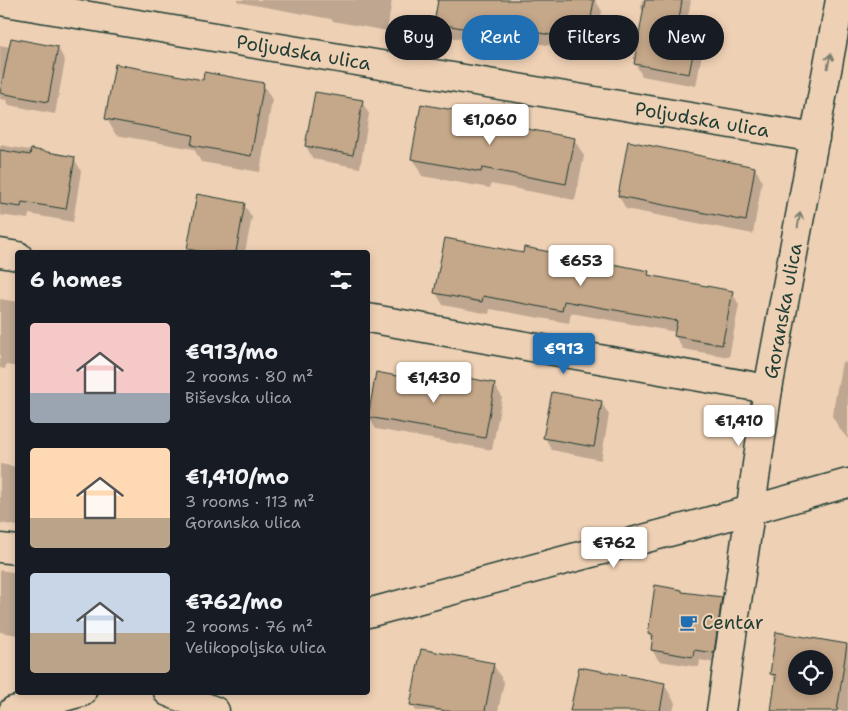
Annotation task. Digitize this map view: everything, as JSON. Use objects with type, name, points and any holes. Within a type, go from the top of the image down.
[{"type":"street","name":"Goranska ulica","points":[[721,711],[768,389],[840,0]]},
{"type":"street","name":"Poljudska ulica","points":[[0,1],[814,138]]},
{"type":"street","points":[[0,253],[15,256]]},
{"type":"street","points":[[370,318],[768,389]]},
{"type":"street","points":[[370,612],[848,483]]},
{"type":"street","points":[[0,548],[15,550]]},
{"type":"street","points":[[13,711],[71,695]]},
{"type":"street","points":[[175,695],[215,711]]},
{"type":"building","points":[[438,0],[594,0],[592,15],[549,15],[549,35],[539,33],[539,15],[462,15],[462,28],[452,26],[452,15],[435,15]]},
{"type":"building","points":[[645,0],[682,0],[680,15],[649,15],[649,60],[692,60],[689,74],[634,64],[635,60],[639,60],[639,35]]},
{"type":"building","points":[[11,38],[58,47],[48,102],[0,93]]},
{"type":"building","points":[[115,64],[203,80],[204,72],[264,83],[251,156],[191,145],[193,135],[105,119]]},
{"type":"building","points":[[315,92],[363,100],[353,155],[305,146]]},
{"type":"building","points":[[421,104],[491,117],[490,122],[575,138],[566,184],[482,168],[481,172],[411,159]]},
{"type":"building","points":[[628,141],[755,167],[746,221],[618,196]]},
{"type":"building","points":[[31,149],[75,157],[66,209],[22,202],[21,207],[0,204],[0,150],[30,155]]},
{"type":"building","points":[[197,194],[245,203],[236,250],[187,249]]},
{"type":"building","points":[[445,238],[523,253],[524,247],[649,271],[648,275],[733,291],[722,345],[674,336],[677,321],[564,301],[562,311],[483,296],[482,302],[434,293]]},
{"type":"building","points":[[376,372],[455,387],[457,376],[495,383],[485,438],[370,417],[370,406]]},
{"type":"building","points":[[552,392],[602,401],[594,447],[543,438]]},
{"type":"building","points":[[655,585],[682,590],[682,592],[722,597],[714,653],[694,650],[693,657],[651,650],[653,635],[648,634]]},
{"type":"building","points":[[776,632],[847,644],[837,711],[771,711],[776,675],[770,674]]},
{"type":"building","points":[[421,649],[494,663],[485,711],[446,711],[410,705]]},
{"type":"building","points":[[579,667],[665,683],[660,711],[570,711]]},
{"type":"place","name":"Centar","points":[[688,622]]}]
